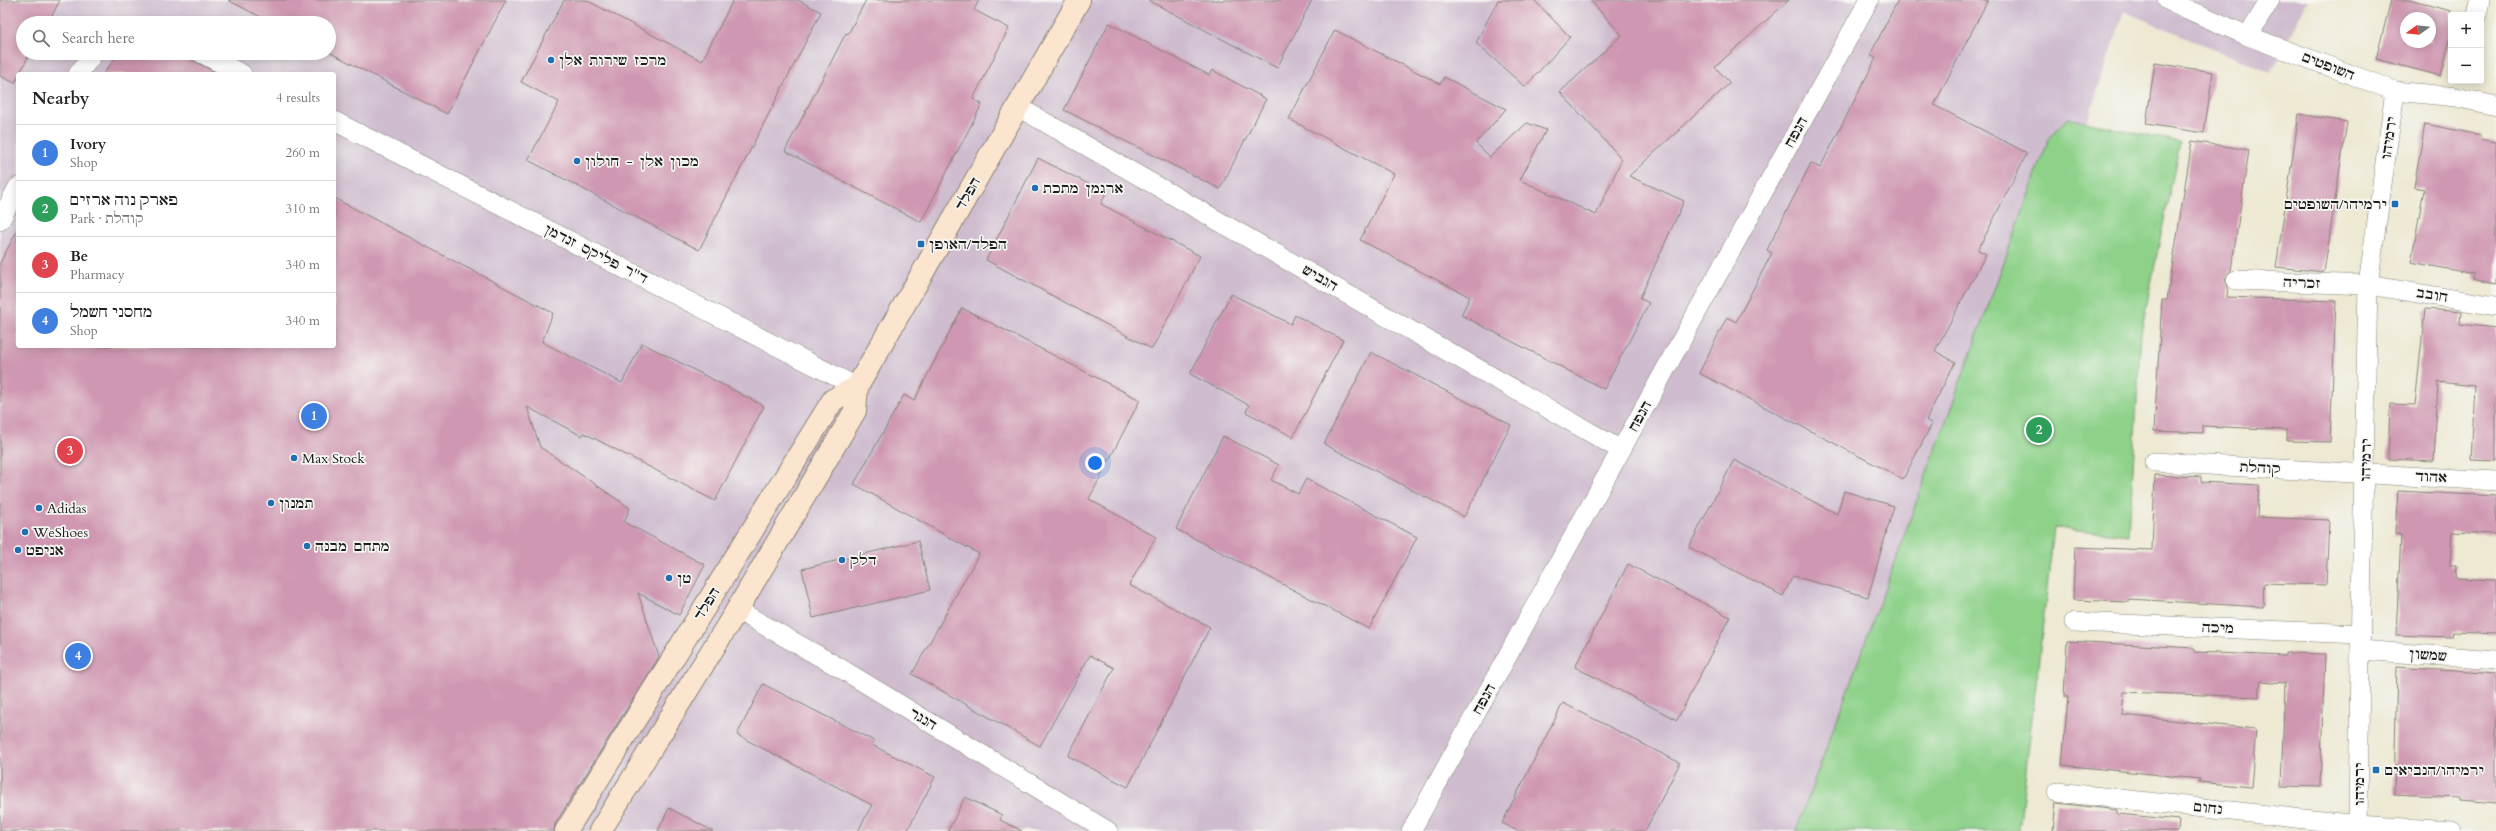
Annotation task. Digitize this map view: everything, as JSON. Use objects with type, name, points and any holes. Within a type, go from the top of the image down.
[{"type":"street","name":"הפלד","points":[[600,831],[737,610],[855,411],[857,387],[1079,0]]},
{"type":"street","name":"הנפח","points":[[1411,831],[1869,0]]},
{"type":"street","name":"השופטים","points":[[2167,0],[2248,36],[2395,92],[2458,89],[2496,106]]},
{"type":"street","points":[[2248,36],[2270,0]]},
{"type":"street","points":[[2478,12],[2480,0]]},
{"type":"street","points":[[80,72],[89,60]]},
{"type":"street","points":[[215,60],[238,72]]},
{"type":"street","name":"ירמיהו","points":[[2359,828],[2360,642],[2366,473],[2368,285],[2395,92]]},
{"type":"street","name":"הגביש","points":[[1018,107],[1621,450]]},
{"type":"street","name":"ד''ר פליקס זנדמן","points":[[336,122],[857,387]]},
{"type":"street","points":[[0,221],[16,191]]},
{"type":"street","name":"זכריה","points":[[2236,280],[2368,285]]},
{"type":"street","name":"חובב","points":[[2368,285],[2496,306]]},
{"type":"street","name":"הפלד","points":[[566,831],[833,400],[857,387]]},
{"type":"street","name":"קוהלת","points":[[2154,462],[2366,473]]},
{"type":"street","name":"אהוד","points":[[2366,473],[2496,481]]},
{"type":"street","name":"הנגר","points":[[737,610],[840,668],[1108,831]]},
{"type":"street","name":"מיכה","points":[[2074,622],[2360,642]]},
{"type":"street","name":"שמשון","points":[[2360,642],[2496,660]]},
{"type":"street","name":"נחום","points":[[2057,792],[2359,828],[2451,831]]},
{"type":"shaded area","points":[[0,0],[2308,0],[2271,73],[2124,11],[1851,831],[0,831]]},
{"type":"green space","points":[[2067,118],[2180,142],[2141,333],[2129,535],[2054,528],[2019,831],[1796,831],[2049,139]]},
{"type":"building","points":[[0,0],[60,0],[52,16],[16,16],[16,60],[26,60],[20,72],[16,72],[15,83],[0,76]]},
{"type":"building","points":[[228,0],[506,0],[447,114],[336,56],[336,16],[259,16]]},
{"type":"building","points":[[564,0],[586,0],[702,61],[733,0],[798,0],[821,12],[699,250],[528,160],[559,102],[521,82]]},
{"type":"building","points":[[866,0],[979,0],[974,10],[1009,28],[973,99],[982,104],[921,222],[785,151],[846,33],[848,34]]},
{"type":"building","points":[[1148,0],[1312,0],[1277,68]]},
{"type":"building","points":[[1498,0],[1534,0],[1570,37],[1525,87],[1476,43]]},
{"type":"building","points":[[1590,0],[1789,0],[1715,67],[1730,83],[1629,176],[1684,201],[1640,298],[1649,303],[1604,389],[1461,315],[1470,297],[1360,240],[1394,174],[1289,119],[1335,30],[1440,84],[1444,77],[1506,109],[1476,143],[1490,157],[1527,123],[1546,130],[1520,180],[1596,215],[1622,159],[1560,92],[1622,35]]},
{"type":"building","points":[[1898,0],[1988,0],[1934,105],[2027,153],[1978,250],[1986,254],[1935,351],[1955,362],[1926,420],[1932,424],[1903,479],[1699,373],[1727,317],[1736,322],[1772,253],[1767,250],[1811,163],[1820,168],[1876,58],[1870,55]]},
{"type":"building","points":[[2391,0],[2409,0],[2451,11],[2448,12],[2448,48],[2441,76],[2376,59]]},
{"type":"building","points":[[1109,23],[1209,75],[1212,70],[1266,99],[1220,189],[1064,110]]},
{"type":"building","points":[[114,60],[192,60],[214,72],[105,72]]},
{"type":"building","points":[[2155,63],[2213,72],[2204,133],[2146,124]]},
{"type":"building","points":[[2299,114],[2347,122],[2324,272],[2276,267]]},
{"type":"building","points":[[2425,124],[2481,135],[2481,139],[2496,142],[2496,284],[2473,279],[2474,274],[2411,262],[2424,189],[2414,187]]},
{"type":"building","points":[[2192,141],[2249,150],[2231,270],[2225,279],[2228,287],[2227,297],[2336,301],[2330,442],[2287,441],[2287,430],[2203,426],[2203,433],[2154,431],[2162,300],[2167,300]]},
{"type":"building","points":[[1038,158],[1106,193],[1101,204],[1200,256],[1152,349],[986,260]]},
{"type":"building","name":"מתחם מבנה","points":[[336,199],[553,313],[542,342],[622,383],[642,343],[764,406],[715,501],[584,433],[582,436],[527,407],[540,447],[630,508],[624,522],[705,565],[679,615],[638,593],[659,657],[555,824],[554,831],[0,831],[0,263],[16,233],[16,348],[336,348]]},
{"type":"building","points":[[1231,294],[1291,324],[1295,315],[1343,340],[1293,437],[1246,412],[1249,405],[1190,374]]},
{"type":"building","points":[[962,308],[1140,400],[1089,499],[1156,537],[1129,585],[1210,627],[1128,787],[1068,756],[1114,668],[1090,655],[1040,746],[912,674],[979,554],[854,484],[904,395],[914,401]]},
{"type":"building","points":[[2425,309],[2461,312],[2460,324],[2496,328],[2496,461],[2471,460],[2475,386],[2438,382],[2434,461],[2388,459],[2390,404],[2415,405]]},
{"type":"building","points":[[1371,352],[1511,425],[1464,517],[1324,444]]},
{"type":"building","points":[[1223,436],[1279,465],[1271,480],[1298,494],[1306,479],[1417,537],[1369,629],[1176,529]]},
{"type":"building","points":[[1734,460],[1837,514],[1844,491],[1894,506],[1868,597],[1793,576],[1783,596],[1689,547]]},
{"type":"building","points":[[2155,475],[2201,477],[2201,482],[2259,485],[2257,517],[2329,520],[2326,585],[2264,583],[2263,607],[2129,599],[2129,602],[2073,600],[2075,547],[2152,550]]},
{"type":"building","points":[[2398,491],[2496,496],[2496,534],[2452,532],[2450,566],[2456,566],[2455,578],[2496,580],[2496,634],[2453,632],[2452,637],[2396,635],[2401,535],[2395,534]]},
{"type":"building","points":[[918,541],[930,590],[813,618],[802,569]]},
{"type":"building","points":[[1628,564],[1730,617],[1677,720],[1575,667]]},
{"type":"building","points":[[2067,641],[2194,648],[2194,652],[2286,656],[2286,653],[2325,654],[2320,787],[2281,786],[2285,683],[2261,681],[2259,697],[2124,692],[2122,715],[2256,729],[2251,787],[2199,782],[2200,779],[2062,765],[2068,697],[2064,697]]},
{"type":"building","points":[[2397,667],[2496,674],[2496,804],[2461,801],[2461,797],[2394,794]]},
{"type":"building","points":[[763,684],[874,741],[872,745],[935,777],[907,831],[858,831],[872,805],[737,735]]},
{"type":"building","points":[[1563,703],[1680,763],[1645,831],[1518,831],[1502,823]]},
{"type":"building","points":[[965,797],[1002,815],[1000,820],[1022,831],[948,831]]},
{"type":"building","points":[[2056,803],[2118,810],[2118,814],[2179,820],[2178,831],[2053,831]]},
{"type":"building","points":[[669,808],[713,831],[658,831]]},
{"type":"place","name":"מרכז שירות אלן","points":[[551,60]]},
{"type":"place","name":"מכון אלן - חולון","points":[[577,161]]},
{"type":"place","name":"ארגמן מתכת","points":[[1035,188]]},
{"type":"place","name":"ירמיהו/השופטים","points":[[2395,204]]},
{"type":"place","name":"הפלד/האופן","points":[[921,244]]},
{"type":"place","name":"Ivory","points":[[314,416]]},
{"type":"place","name":"פארק נוה ארזים","points":[[2039,430]]},
{"type":"place","name":"Be","points":[[70,451]]},
{"type":"place","name":"Max Stock","points":[[294,458]]},
{"type":"place","name":"תמנון","points":[[271,503]]},
{"type":"place","name":"Adidas","points":[[39,508]]},
{"type":"place","name":"WeShoes","points":[[25,532]]},
{"type":"place","name":"מתחם מבנה","points":[[307,546]]},
{"type":"place","name":"אניפט","points":[[18,550]]},
{"type":"place","name":"דלק","points":[[842,560]]},
{"type":"place","name":"טן","points":[[669,578]]},
{"type":"place","name":"מחסני חשמל","points":[[78,656]]},
{"type":"place","name":"ירמיהו/הנביאים","points":[[2376,770]]}]
